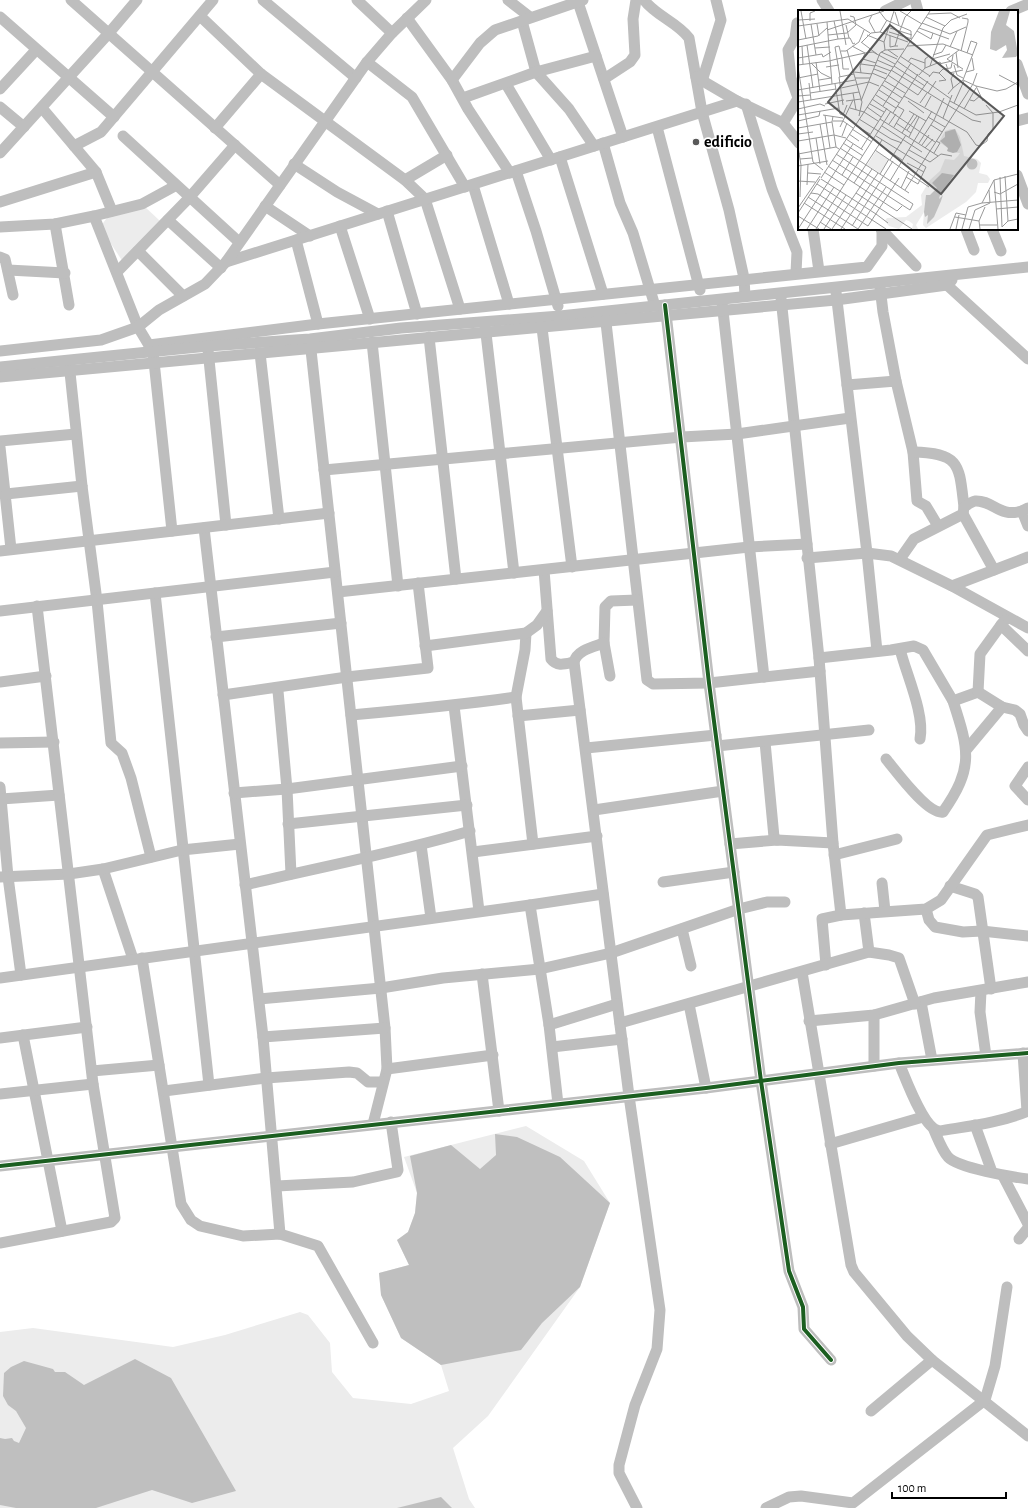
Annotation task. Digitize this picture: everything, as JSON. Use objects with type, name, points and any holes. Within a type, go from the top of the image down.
[{"type":"street","points":[[71,0],[280,185]]},
{"type":"street","points":[[0,153],[70,77],[137,0]]},
{"type":"street","points":[[74,146],[101,132],[213,0]]},
{"type":"street","points":[[263,0],[356,78]]},
{"type":"street","points":[[358,0],[392,33]]},
{"type":"street","points":[[0,351],[101,340],[138,327],[159,310],[205,284],[224,265],[367,62],[392,33],[426,0]]},
{"type":"street","points":[[508,0],[526,19],[536,72],[569,109],[598,145],[633,233],[650,289],[662,308],[682,437],[709,683],[738,909],[789,1272],[803,1307],[804,1329],[831,1360]]},
{"type":"street","points":[[604,79],[630,62],[635,56],[633,19],[636,0]]},
{"type":"street","points":[[644,0],[661,18],[683,32],[689,38],[699,79],[702,112],[729,210],[744,278],[745,296]]},
{"type":"street","points":[[699,79],[721,20],[716,0]]},
{"type":"street","points":[[822,0],[828,10]]},
{"type":"street","points":[[887,10],[907,0]]},
{"type":"street","points":[[915,0],[918,10]]},
{"type":"street","points":[[452,80],[487,35],[495,30],[580,1],[596,56],[624,137]]},
{"type":"street","points":[[1013,10],[1028,4]]},
{"type":"street","points":[[200,16],[261,74],[326,120],[405,180],[425,199],[460,309]]},
{"type":"street","points":[[0,17],[36,50],[70,77],[114,118]]},
{"type":"street","points":[[407,18],[452,80],[468,109],[513,172],[536,231],[560,316]]},
{"type":"street","points":[[783,123],[798,98],[791,78],[788,50],[795,38],[797,23]]},
{"type":"street","points":[[0,89],[36,50]]},
{"type":"street","points":[[463,98],[506,84],[536,72],[596,56]]},
{"type":"street","points":[[367,62],[412,97],[447,155],[469,186],[509,304]]},
{"type":"street","points":[[1018,67],[1028,94]]},
{"type":"street","points":[[215,128],[261,74]]},
{"type":"street","points":[[699,79],[741,103],[783,123],[798,142]]},
{"type":"street","points":[[506,84],[555,158],[603,294]]},
{"type":"street","points":[[224,265],[296,240],[555,158],[702,112],[741,103]]},
{"type":"street","points":[[741,103],[772,189],[797,252],[796,273]]},
{"type":"street","points":[[0,108],[24,127]]},
{"type":"street","points":[[42,108],[96,172],[112,211]]},
{"type":"street","points":[[1018,122],[1028,118]]},
{"type":"street","points":[[656,127],[702,300]]},
{"type":"street","points":[[123,136],[175,186],[239,242]]},
{"type":"street","points":[[117,272],[189,198],[235,145]]},
{"type":"street","points":[[405,180],[447,155]]},
{"type":"street","points":[[294,164],[337,192],[382,213],[417,314]]},
{"type":"street","points":[[0,202],[96,172]]},
{"type":"street","points":[[1018,180],[1024,202]]},
{"type":"street","points":[[0,227],[55,224],[94,216],[142,204],[175,186]]},
{"type":"street","points":[[265,206],[310,236]]},
{"type":"street","points":[[94,216],[138,327],[152,353],[172,531]]},
{"type":"street","points":[[168,220],[224,265]]},
{"type":"street","points":[[55,224],[65,273],[69,305]]},
{"type":"street","points":[[340,226],[370,319]]},
{"type":"street","points":[[813,230],[819,271]]},
{"type":"street","points":[[0,368],[69,365],[93,357],[152,353],[318,324],[868,266],[882,246],[881,230]]},
{"type":"street","points":[[881,230],[916,266]]},
{"type":"street","points":[[966,230],[974,250]]},
{"type":"street","points":[[992,230],[1000,251]]},
{"type":"street","points":[[296,240],[318,324]]},
{"type":"street","points":[[138,251],[183,296]]},
{"type":"street","points":[[0,257],[5,259],[13,295]]},
{"type":"street","points":[[662,308],[723,309],[781,299],[835,286],[1028,267]]},
{"type":"street","points":[[8,270],[65,273]]},
{"type":"street","points":[[152,353],[209,357],[260,352],[401,328],[485,327],[541,322],[605,316],[662,308],[702,300],[745,296],[781,299],[836,300],[947,285],[958,273]]},
{"type":"street","points":[[880,281],[880,294],[896,381],[913,452],[917,502],[926,506],[938,526]]},
{"type":"street","points":[[947,285],[1028,359]]},
{"type":"street","points":[[835,286],[867,554],[877,652]]},
{"type":"street","points":[[721,298],[764,677]]},
{"type":"street","points":[[781,299],[795,425],[807,558],[819,658],[832,843],[841,915]]},
{"type":"street","points":[[541,322],[560,316],[605,316]]},
{"type":"street","points":[[605,316],[647,680],[652,684],[709,683],[820,671]]},
{"type":"street","points":[[541,322],[572,566]]},
{"type":"street","points":[[0,377],[69,365],[208,346],[372,342],[429,337],[485,327]]},
{"type":"street","points":[[485,327],[514,573]]},
{"type":"street","points":[[429,337],[456,579]]},
{"type":"street","points":[[93,357],[101,340]]},
{"type":"street","points":[[372,342],[398,586]]},
{"type":"street","points":[[311,343],[385,1028],[387,1069],[373,1124]]},
{"type":"street","points":[[208,346],[226,525]]},
{"type":"street","points":[[260,352],[279,519]]},
{"type":"street","points":[[69,365],[82,486],[97,601],[111,743],[122,753],[131,778],[151,857]]},
{"type":"street","points":[[846,385],[896,381]]},
{"type":"street","points":[[324,470],[558,450],[682,437],[737,434],[850,418]]},
{"type":"street","points":[[0,441],[76,434]]},
{"type":"street","points":[[0,447],[11,549]]},
{"type":"street","points":[[913,452],[941,455],[953,462],[960,470],[963,511],[994,570]]},
{"type":"street","points":[[6,494],[82,486]]},
{"type":"street","points":[[900,559],[914,539],[963,511],[976,501],[1011,514],[1025,509],[1028,526]]},
{"type":"street","points":[[0,551],[329,513]]},
{"type":"street","points":[[204,528],[259,999],[277,1186],[280,1234]]},
{"type":"street","points":[[338,592],[749,547],[806,544]]},
{"type":"street","points":[[807,558],[882,554],[900,559],[952,586],[1004,621],[1028,651]]},
{"type":"street","points":[[952,586],[1026,560]]},
{"type":"street","points":[[544,570],[551,659],[554,664],[560,665],[574,662]]},
{"type":"street","points":[[0,611],[97,601],[210,586],[335,572]]},
{"type":"street","points":[[223,695],[347,677],[428,668],[418,583]]},
{"type":"street","points":[[154,593],[209,1085]]},
{"type":"street","points":[[610,676],[604,643],[605,607],[611,601],[637,600]]},
{"type":"street","points":[[0,1243],[111,1222],[115,1218],[92,1071],[37,606]]},
{"type":"street","points":[[425,646],[526,633],[537,625],[547,611]]},
{"type":"street","points":[[1004,621],[1028,628]]},
{"type":"street","points":[[978,692],[980,654],[1004,621]]},
{"type":"street","points":[[216,637],[341,623]]},
{"type":"street","points":[[526,633],[525,650],[516,697],[533,844]]},
{"type":"street","points":[[604,643],[580,652],[576,656],[574,662],[594,810],[603,894],[612,952],[629,1096],[660,1310],[657,1349],[635,1405],[619,1465],[619,1473],[637,1508]]},
{"type":"street","points":[[819,658],[877,652],[914,646],[923,650],[953,702],[967,749],[966,766],[960,783],[943,812],[939,813],[933,810],[907,785],[886,759]]},
{"type":"street","points":[[900,649],[920,717],[922,730],[920,739]]},
{"type":"street","points":[[0,682],[46,676]]},
{"type":"street","points":[[275,688],[278,691],[287,789],[291,874]]},
{"type":"street","points":[[953,702],[978,692]]},
{"type":"street","points":[[978,692],[1002,706],[1015,710],[1020,714],[1028,731]]},
{"type":"street","points":[[351,715],[423,707],[454,706],[516,697]]},
{"type":"street","points":[[454,706],[479,911]]},
{"type":"street","points":[[967,749],[1002,706]]},
{"type":"street","points":[[518,716],[580,710]]},
{"type":"street","points":[[586,748],[716,741],[765,742],[869,730]]},
{"type":"street","points":[[0,743],[54,742]]},
{"type":"street","points":[[765,742],[768,786],[774,837],[776,840]]},
{"type":"street","points":[[234,793],[287,789],[358,778],[462,766]]},
{"type":"street","points":[[1028,767],[1015,786],[1028,800]]},
{"type":"street","points":[[594,810],[723,791]]},
{"type":"street","points":[[21,975],[4,877],[1,793],[60,795]]},
{"type":"street","points":[[288,824],[466,804]]},
{"type":"street","points":[[826,965],[821,922],[822,919],[825,917],[841,915],[926,909],[938,902],[987,835],[1028,825]]},
{"type":"street","points":[[245,885],[421,846],[470,831]]},
{"type":"street","points":[[473,852],[597,836]]},
{"type":"street","points":[[834,855],[897,839]]},
{"type":"street","points":[[730,844],[776,840],[780,842],[832,843]]},
{"type":"street","points":[[4,877],[69,874],[103,869],[182,850],[240,844]]},
{"type":"street","points":[[421,846],[431,918]]},
{"type":"street","points":[[103,869],[137,959],[164,1091],[181,1204],[191,1220],[200,1226],[243,1236],[280,1234],[291,1239],[314,1244],[321,1249],[373,1343]]},
{"type":"street","points":[[663,882],[734,872]]},
{"type":"street","points":[[882,883],[885,911]]},
{"type":"street","points":[[950,886],[975,894],[978,897],[986,990],[980,1008],[986,1056]]},
{"type":"street","points":[[0,978],[603,894]]},
{"type":"street","points":[[259,999],[381,988],[443,978],[540,969],[612,952],[738,909],[767,902],[785,902]]},
{"type":"street","points":[[530,905],[549,1025],[558,1104]]},
{"type":"street","points":[[926,909],[929,920],[935,927],[963,932],[982,931],[1028,936]]},
{"type":"street","points":[[864,913],[869,952]]},
{"type":"street","points":[[682,928],[690,966]]},
{"type":"street","points":[[620,1023],[869,952],[899,958],[918,1003],[932,1060]]},
{"type":"street","points":[[802,972],[851,1265],[858,1279],[902,1330],[932,1360],[1028,1436]]},
{"type":"street","points":[[482,974],[499,1111]]},
{"type":"street","points":[[809,1021],[874,1015],[918,1003],[1028,982]]},
{"type":"street","points":[[549,1025],[617,1004]]},
{"type":"street","points":[[689,1004],[706,1088]]},
{"type":"street","points":[[874,1015],[874,1066]]},
{"type":"street","points":[[0,1038],[87,1027]]},
{"type":"street","points":[[263,1037],[385,1028]]},
{"type":"street","points":[[23,1035],[62,1231]]},
{"type":"street","points":[[552,1047],[622,1039]]},
{"type":"street","points":[[0,1166],[272,1134],[706,1088],[818,1072],[899,1063],[1026,1053],[1028,1111],[1002,1121],[939,1131],[934,1130]]},
{"type":"street","points":[[387,1069],[493,1055]]},
{"type":"street","points":[[899,1063],[923,1117],[934,1130],[949,1158],[956,1163],[1003,1176],[1028,1179]]},
{"type":"street","points":[[92,1071],[159,1066]]},
{"type":"street","points":[[164,1091],[266,1078],[349,1072],[357,1073],[368,1082],[383,1082]]},
{"type":"street","points":[[0,1094],[94,1084]]},
{"type":"street","points":[[830,1144],[923,1117]]},
{"type":"street","points":[[277,1186],[353,1182],[397,1172],[398,1170],[391,1122]]},
{"type":"street","points":[[975,1125],[992,1172]]},
{"type":"street","points":[[1003,1176],[1028,1224]]},
{"type":"street","points":[[1019,1239],[1028,1228]]},
{"type":"street","points":[[766,1508],[789,1497],[801,1496],[853,1503],[984,1400],[994,1366],[1007,1287]]},
{"type":"street","points":[[871,1411],[932,1360]]},
{"type":"shaded area","points":[[144,206],[160,221],[123,262],[100,227],[110,214]]},
{"type":"shaded area","points":[[526,1126],[584,1161],[610,1203],[580,1287],[488,1416],[453,1448],[469,1499],[475,1508],[0,1508],[0,1332],[33,1328],[173,1347],[225,1335],[300,1312],[308,1315],[330,1343],[332,1372],[353,1398],[411,1404],[449,1391],[441,1365],[401,1338],[381,1295],[379,1273],[409,1265],[397,1240],[408,1232],[415,1213],[417,1193],[404,1157]]},
{"type":"shaded area","points":[[495,1134],[517,1137],[560,1157],[610,1203],[580,1287],[542,1323],[521,1350],[441,1365],[401,1338],[381,1295],[379,1273],[409,1265],[397,1240],[408,1232],[415,1213],[417,1193],[410,1156],[451,1145],[480,1169],[496,1155]]},
{"type":"shaded area","points":[[135,1359],[171,1378],[236,1491],[192,1503],[152,1490],[96,1508],[16,1508],[0,1505],[0,1438],[12,1438],[14,1441],[19,1443],[26,1428],[16,1411],[8,1405],[3,1396],[4,1373],[11,1367],[24,1361],[53,1369],[55,1372],[65,1372],[84,1385]]},
{"type":"shaded area","points":[[441,1497],[452,1508],[397,1508]]},
{"type":"cycle path","points":[[665,305],[709,683],[761,1081],[789,1271],[803,1307],[804,1329],[831,1360]]},
{"type":"cycle path","points":[[0,1166],[706,1088],[899,1063],[1028,1053]]},
{"type":"place","name":"edificio","points":[[696,142]]}]
